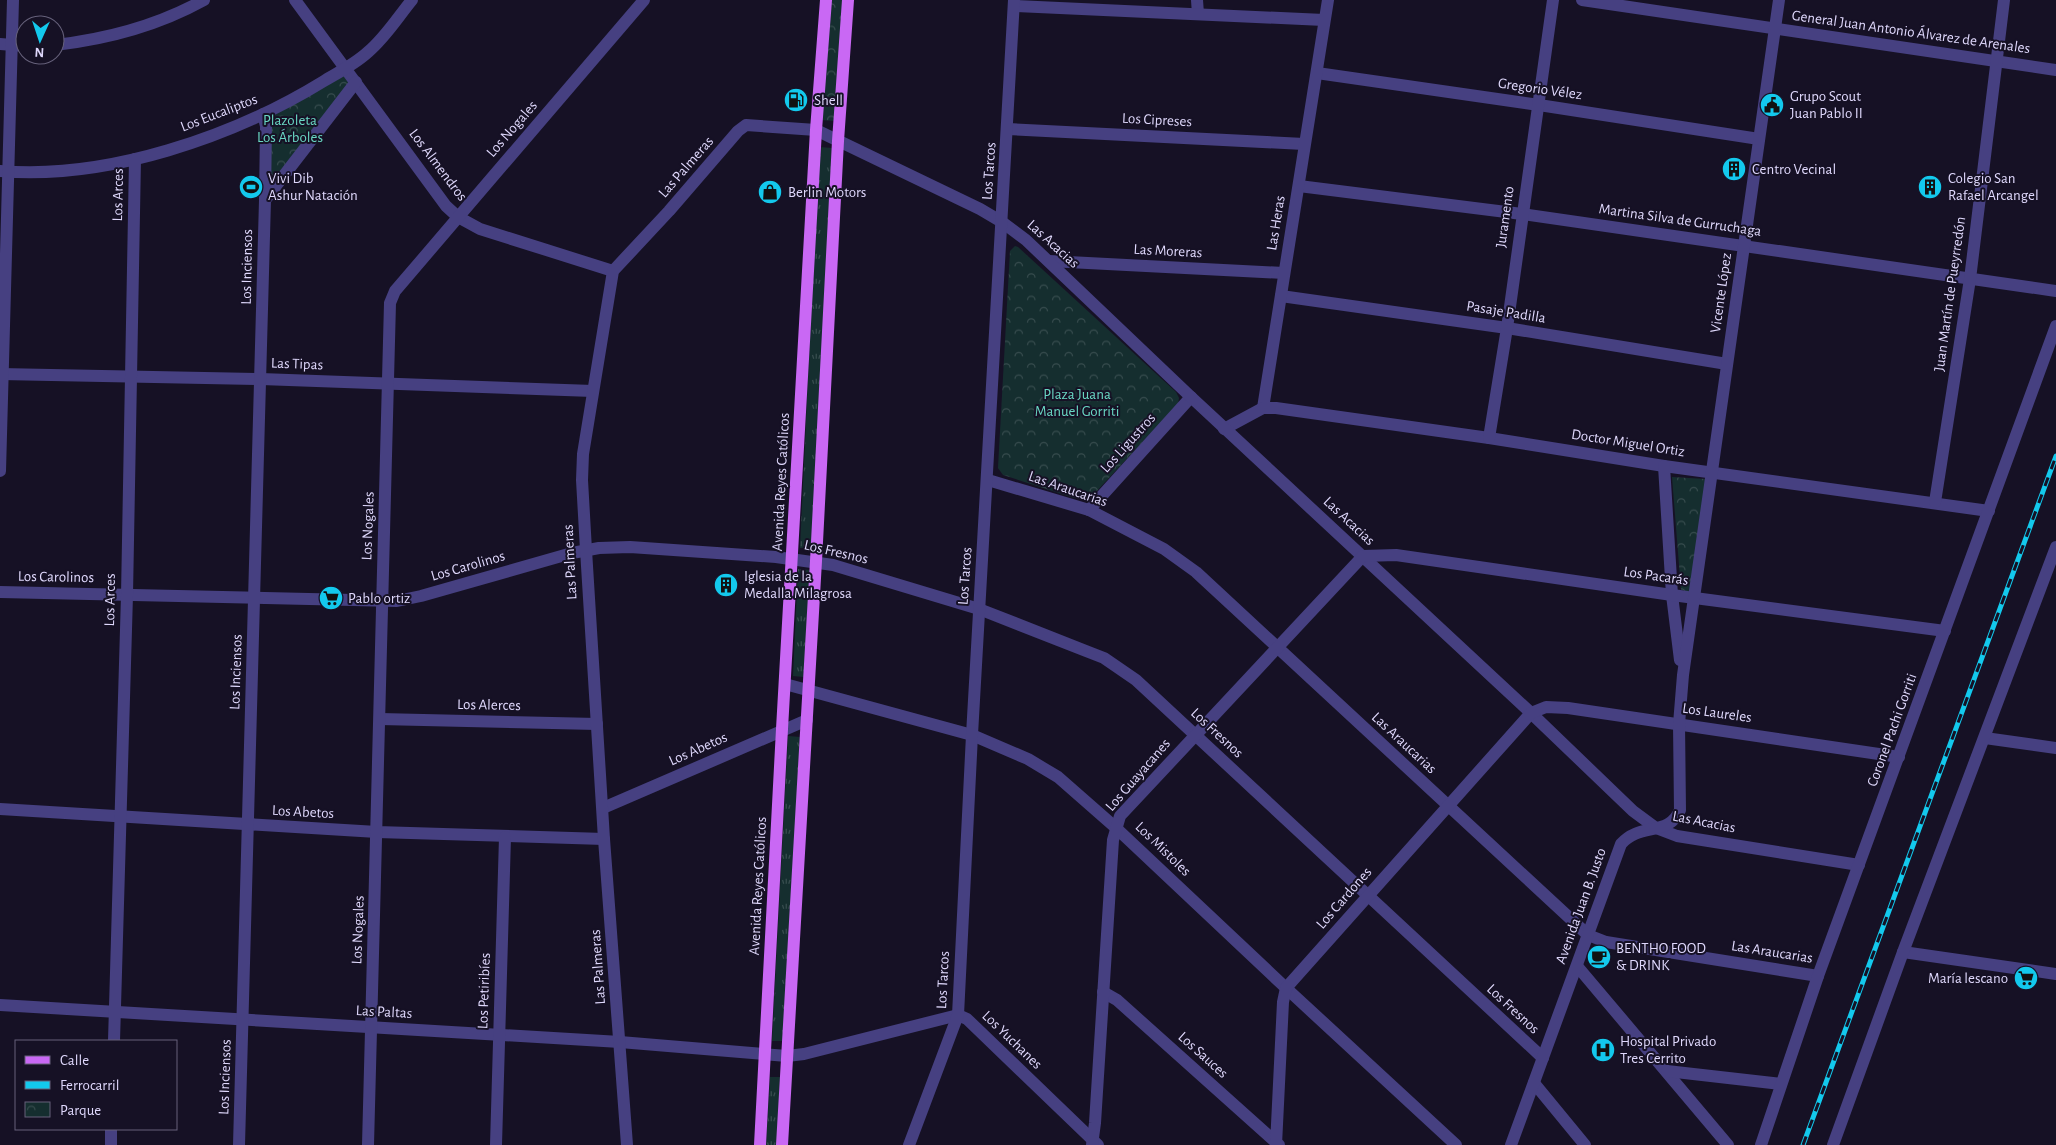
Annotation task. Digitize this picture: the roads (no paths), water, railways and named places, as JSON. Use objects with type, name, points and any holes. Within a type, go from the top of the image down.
[{"type":"main road","name":"Avenida Reyes Católicos","points":[[760,1145],[816,130],[826,0]]},
{"type":"main road","points":[[782,1145],[809,690],[838,141],[848,0]]},
{"type":"street","points":[[0,471],[6,45],[13,0]]},
{"type":"street","points":[[65,44],[100,39],[153,24],[204,0]]},
{"type":"street","name":"Los Almendros","points":[[295,0],[446,206],[458,217],[480,229],[613,271]]},
{"type":"street","name":"Los Eucaliptos","points":[[4,171],[48,171],[135,160],[217,133],[263,114],[306,92],[370,51],[412,0]]},
{"type":"street","name":"Los Nogales","points":[[368,1145],[390,302],[396,291],[458,217],[644,0]]},
{"type":"street","points":[[1198,0],[1198,14]]},
{"type":"street","name":"Las Heras","points":[[1263,408],[1328,0]]},
{"type":"street","name":"Juramento","points":[[1489,438],[1553,0]]},
{"type":"street","name":"General Juan Antonio Álvarez de Arenales","points":[[1582,0],[2056,70]]},
{"type":"street","name":"Vicente López","points":[[1712,472],[1779,0]]},
{"type":"street","name":"Juan Martín de Pueyrredón","points":[[1935,502],[1970,279],[2004,0]]},
{"type":"street","points":[[1014,3],[1324,20]]},
{"type":"street","name":"Los Tarcos","points":[[910,1145],[958,1014],[1014,3]]},
{"type":"street","name":"Gregorio Vélez","points":[[1317,73],[1759,139]]},
{"type":"street","points":[[265,200],[356,82]]},
{"type":"street","name":"Los Inciensos","points":[[239,1145],[261,379],[266,126],[263,114]]},
{"type":"street","name":"Las Palmeras","points":[[628,1145],[604,839],[582,465],[613,271],[670,211],[738,131],[746,125],[816,130],[838,141]]},
{"type":"street","name":"Los Cipreses","points":[[1008,129],[1304,144]]},
{"type":"street","name":"Las Acacias","points":[[838,141],[980,209],[1002,222],[1026,240],[1633,811],[1656,828],[1677,836],[1860,865]]},
{"type":"street","name":"Los Arces","points":[[114,1040],[127,594],[135,160]]},
{"type":"street","name":"Martina Silva de Gurruchaga","points":[[1299,186],[1522,214],[2056,290]]},
{"type":"street","name":"Las Moreras","points":[[1050,261],[1284,273]]},
{"type":"street","name":"Pasaje Padilla","points":[[1281,296],[1506,328],[1727,364]]},
{"type":"street","name":"Coronel Pachi Gorriti","points":[[1762,1145],[1818,976],[2056,326]]},
{"type":"street","name":"Las Tipas","points":[[2,374],[261,379],[593,391]]},
{"type":"street","name":"Los Ligustros","points":[[1089,510],[1191,397]]},
{"type":"street","points":[[1224,428],[1263,408]]},
{"type":"street","name":"Doctor Miguel Ortiz","points":[[1263,408],[1276,408],[1489,438],[1664,466],[1935,502],[1989,511]]},
{"type":"street","name":"Avenida Juan B. Justo","points":[[1664,466],[1672,595],[1682,675]]},
{"type":"street","name":"Avenida Juan B. Justo","points":[[1512,1145],[1621,844],[1628,836],[1639,831],[1667,826],[1676,819],[1680,810],[1679,724],[1682,675],[1712,472]]},
{"type":"street","name":"Las Araucarias","points":[[988,480],[1089,510],[1132,531],[1181,560],[1588,935],[1606,942],[1818,976]]},
{"type":"street","name":"Los Carolinos","points":[[0,592],[382,602],[421,596],[586,550],[612,546],[793,559]]},
{"type":"street","points":[[1833,1145],[1903,952],[2056,547]]},
{"type":"street","name":"Los Pacarás","points":[[1363,556],[1396,555],[1672,595],[1945,631]]},
{"type":"street","name":"Los Guayacanes","points":[[1094,1144],[1113,840],[1120,816],[1363,556]]},
{"type":"street","name":"Los Fresnos","points":[[793,559],[835,565],[979,609],[1104,658],[1136,680],[1543,1058]]},
{"type":"street","name":"Los Mistoles","points":[[785,684],[972,735],[1010,751],[1058,777],[1116,827],[1456,1145]]},
{"type":"street","name":"Los Laureles","points":[[1531,713],[1546,707],[1568,708],[1899,757]]},
{"type":"street","name":"Los Cardones","points":[[1286,988],[1531,713]]},
{"type":"street","name":"Los Alerces","points":[[380,719],[597,724]]},
{"type":"street","name":"Los Abetos","points":[[603,808],[782,729],[807,720]]},
{"type":"street","points":[[1985,738],[2056,748]]},
{"type":"street","name":"Los Abetos","points":[[0,809],[377,832],[604,839]]},
{"type":"street","name":"Los Petiribíes","points":[[496,1145],[505,837]]},
{"type":"street","points":[[1903,952],[2056,974]]},
{"type":"street","points":[[1577,966],[1728,1145]]},
{"type":"street","points":[[1277,1144],[1283,1002],[1286,988]]},
{"type":"street","name":"Los Sauces","points":[[1103,992],[1117,1000],[1277,1144]]},
{"type":"street","name":"Las Paltas","points":[[0,1005],[620,1042],[766,1054]]},
{"type":"street","name":"Los Yuchanes","points":[[766,1054],[787,1056],[804,1054],[958,1014],[967,1019],[1094,1144]]},
{"type":"street","points":[[1667,1071],[1781,1084]]},
{"type":"street","points":[[1534,1083],[1585,1145]]},
{"type":"street","points":[[110,1145],[111,1130]]},
{"type":"street","points":[[1839,1130],[1841,1145]]},
{"type":"railway","points":[[1803,1145],[2056,456]]},
{"type":"place","name":"Shell","points":[[796,100]]},
{"type":"place","name":"Grupo Scout Juan Pablo II","points":[[1772,105]]},
{"type":"place","name":"Centro Vecinal","points":[[1734,169]]},
{"type":"place","name":"Vivi Dib Ashur Natación","points":[[251,187]]},
{"type":"place","name":"Colegio San Rafael Arcangel","points":[[1930,187]]},
{"type":"place","name":"Berlin Motors","points":[[770,192]]},
{"type":"place","name":"Iglesia de la Medalla Milagrosa","points":[[726,585]]},
{"type":"place","name":"Pablo ortiz","points":[[331,598]]},
{"type":"place","name":"BENTHO FOOD & DRINK","points":[[1599,957]]},
{"type":"place","name":"María lescano","points":[[2026,978]]},
{"type":"place","name":"Hospital Privado Tres Cerrito","points":[[1603,1050]]},
{"type":"park label","name":"Plazoleta Los Árboles","points":[[290,128]]},
{"type":"park label","name":"Plaza Juana Manuel Gorriti","points":[[1077,402]]}]
